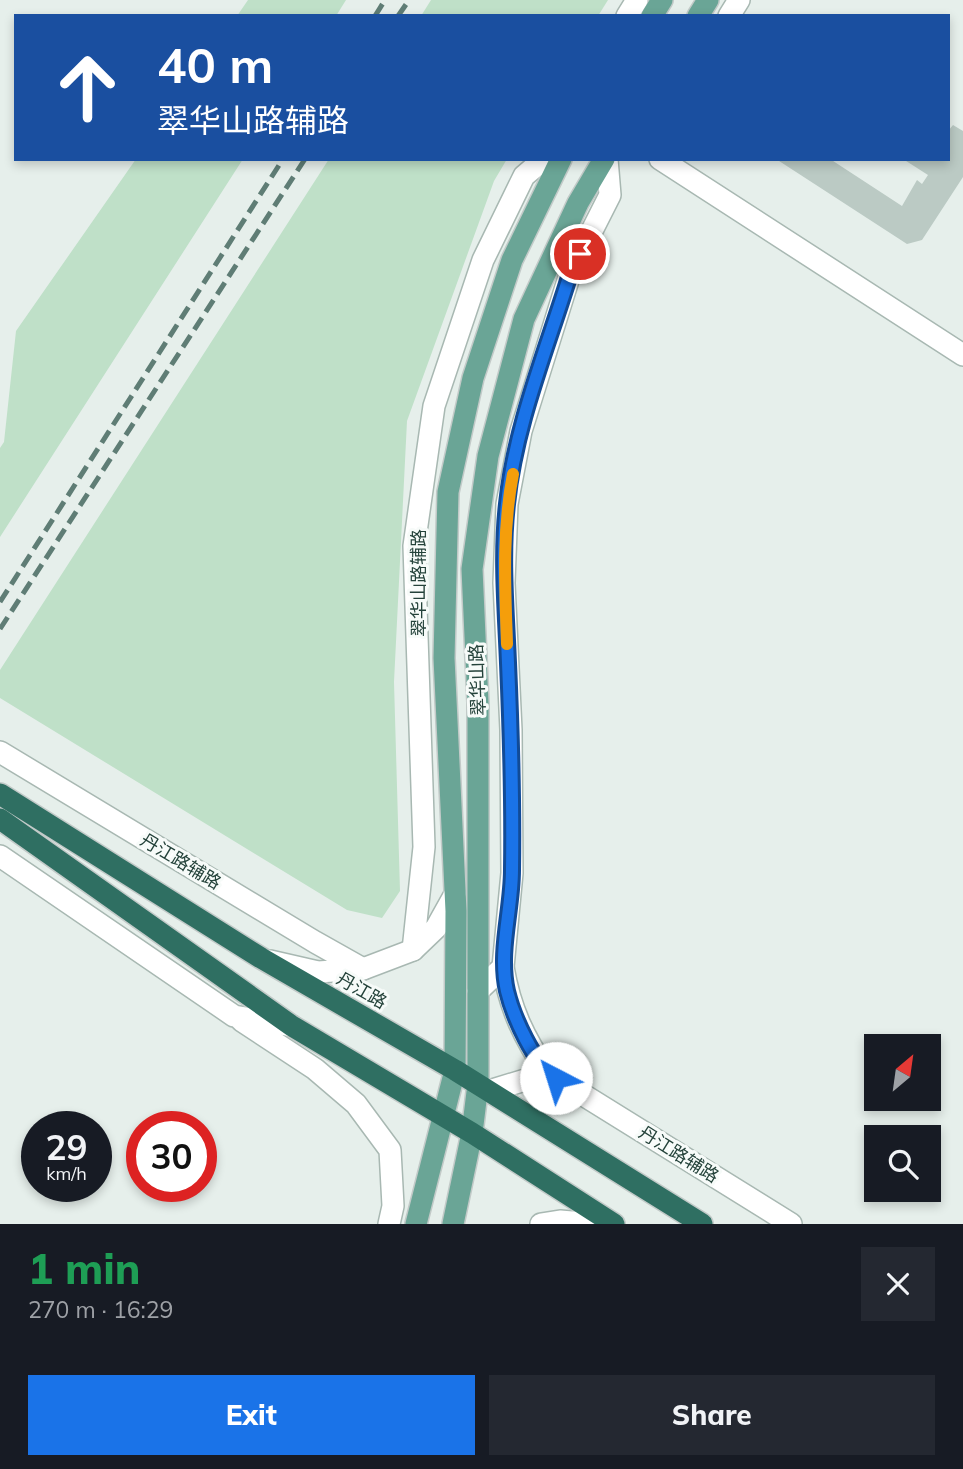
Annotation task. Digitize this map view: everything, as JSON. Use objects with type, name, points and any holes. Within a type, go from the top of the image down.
[{"type":"highway","name":"丹江路","points":[[0,794],[261,958],[455,1070],[702,1224]]},
{"type":"highway","points":[[0,819],[292,1026],[472,1133],[614,1224]]},
{"type":"main road","name":"翠华山路","points":[[416,1224],[455,1070],[455,894],[444,658],[448,492],[473,378],[512,260],[560,161]]},
{"type":"main road","name":"翠华山路","points":[[453,1224],[484,1088],[478,991],[478,703],[472,569],[488,456],[524,319],[578,203],[605,161]]},
{"type":"street","name":"翠华山路辅路","points":[[413,950],[424,847],[414,546],[434,405],[483,260],[524,176],[542,161]]},
{"type":"street","points":[[484,1088],[548,1073],[520,1028],[507,993],[503,967],[512,873],[511,730],[505,583],[507,504],[521,431],[570,274],[610,195],[606,161]]},
{"type":"street","points":[[663,161],[963,355]]},
{"type":"street","name":"丹江路辅路","points":[[0,751],[363,969]]},
{"type":"street","points":[[0,856],[315,1069],[356,1104],[390,1150],[393,1206],[389,1224]]},
{"type":"street","points":[[261,958],[318,972],[363,969],[413,950],[436,928],[455,894]]},
{"type":"street","points":[[478,991],[503,967]]},
{"type":"street","points":[[234,1016],[292,1026]]},
{"type":"street","name":"丹江路辅路","points":[[548,1073],[791,1224]]},
{"type":"street","points":[[402,1224],[422,1201]]},
{"type":"street","points":[[541,1224],[595,1224]]},
{"type":"green space","points":[[248,0],[346,0],[337,14],[238,14]]},
{"type":"green space","points":[[431,0],[608,0],[599,14],[422,14]]},
{"type":"green space","points":[[135,161],[242,161],[0,537],[0,448],[4,442],[16,331]]},
{"type":"green space","points":[[328,161],[506,161],[494,181],[407,421],[394,682],[400,891],[382,918],[347,910],[0,698],[0,670]]},
{"type":"building","points":[[953,125],[963,131],[963,177],[922,240],[907,244],[779,161],[833,161],[902,206],[917,180],[922,184],[928,175],[906,161],[950,161],[950,129]]},
{"type":"railway","points":[[376,14],[385,0]]},
{"type":"railway","points":[[399,14],[409,0]]},
{"type":"railway","points":[[0,602],[282,161]]},
{"type":"railway","points":[[0,629],[304,161]]},
{"type":"slow traffic","points":[[507,644],[507,504],[513,474]]},
{"type":"route","points":[[556,1078],[548,1073],[520,1028],[507,993],[503,967],[512,873],[511,730],[505,583],[507,504],[521,431],[570,274],[580,254]]}]
